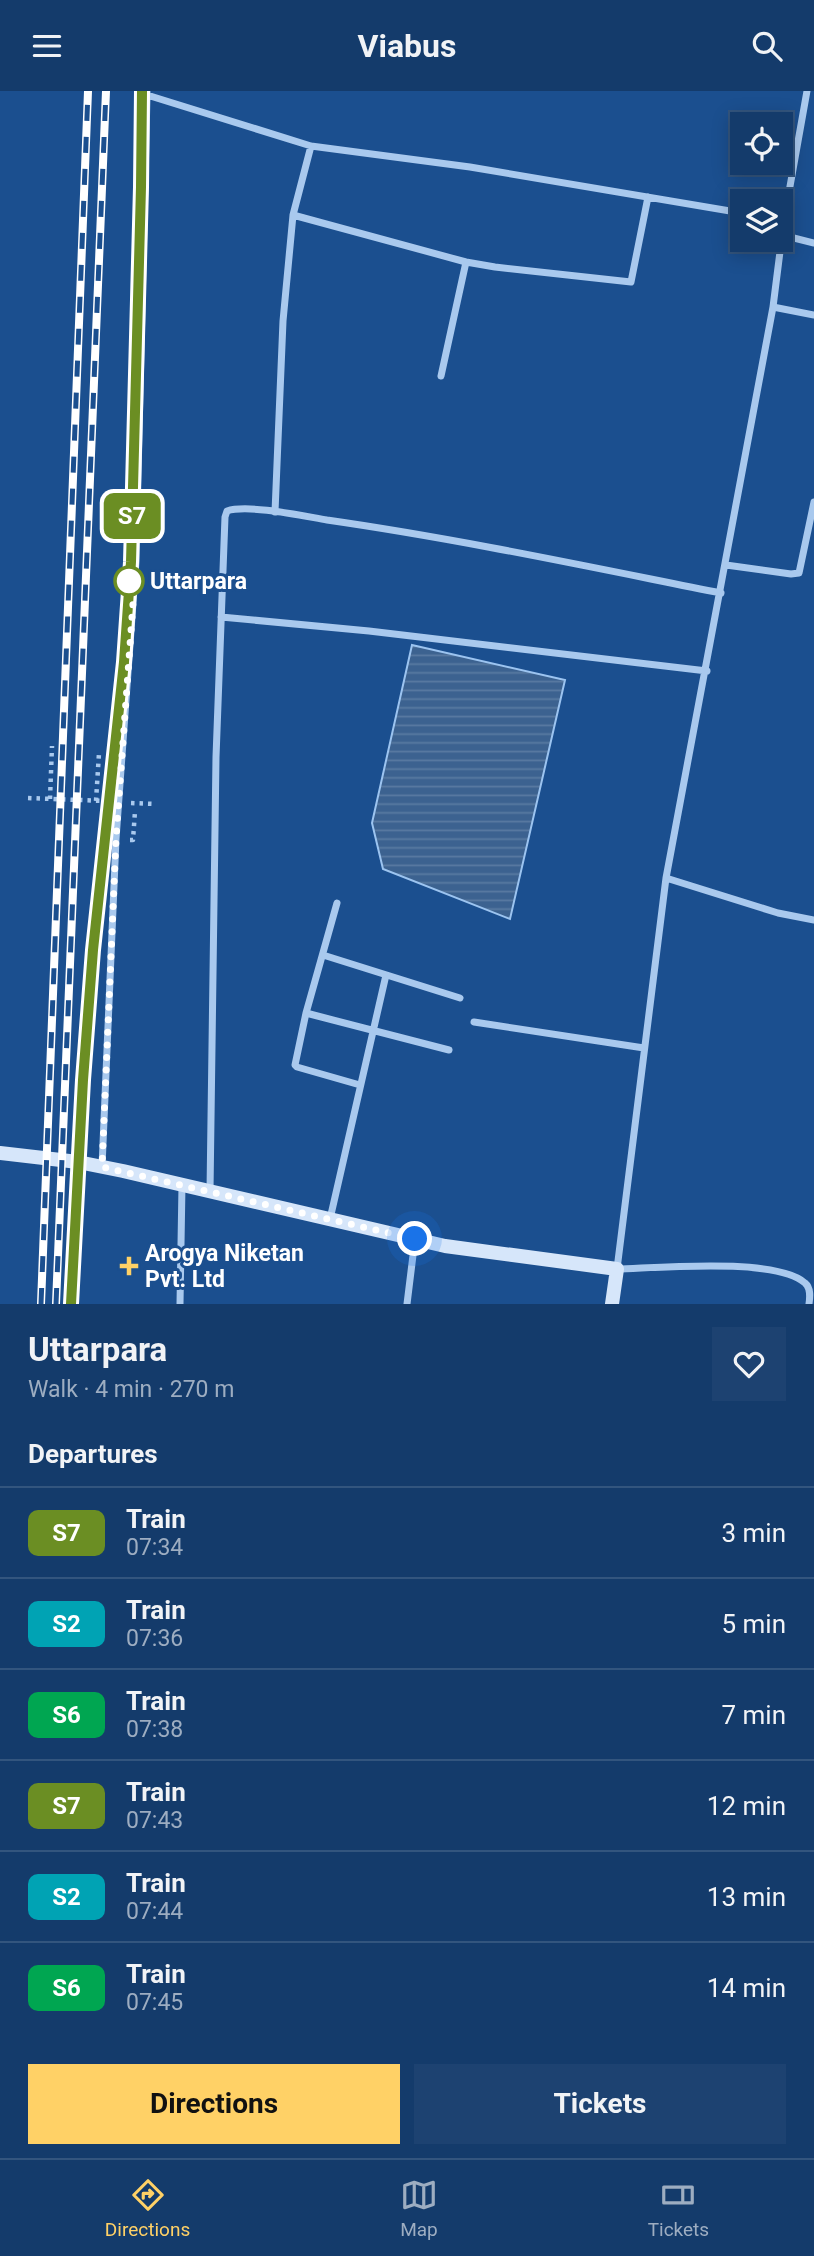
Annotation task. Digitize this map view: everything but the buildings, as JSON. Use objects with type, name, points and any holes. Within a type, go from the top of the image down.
[{"type":"main road","points":[[0,1153],[102,1167],[445,1246],[617,1269],[612,1304]]},
{"type":"street","points":[[788,189],[807,91]]},
{"type":"street","points":[[102,1167],[116,839],[136,561],[147,93],[311,146],[470,167],[730,211]]},
{"type":"street","points":[[275,512],[283,321],[293,215],[311,146]]},
{"type":"street","points":[[293,215],[466,262],[631,282],[648,197]]},
{"type":"street","points":[[793,238],[814,243]]},
{"type":"street","points":[[780,252],[773,307],[707,671],[666,879],[617,1269],[717,1266],[774,1269],[805,1282],[811,1289],[809,1304]]},
{"type":"street","points":[[441,376],[466,262]]},
{"type":"street","points":[[773,307],[814,315]]},
{"type":"street","points":[[726,565],[799,573],[814,502]]},
{"type":"street","points":[[210,1192],[216,757],[225,514],[235,509],[275,512],[486,546],[721,593]]},
{"type":"street","points":[[221,617],[369,631],[707,671]]},
{"type":"street","points":[[666,879],[778,913],[814,920]]},
{"type":"street","points":[[337,904],[306,1013],[295,1065],[359,1085]]},
{"type":"street","points":[[323,955],[460,998]]},
{"type":"street","points":[[330,1219],[386,975]]},
{"type":"street","points":[[306,1013],[449,1050]]},
{"type":"street","points":[[474,1022],[644,1048]]},
{"type":"street","points":[[180,1304],[182,1185]]},
{"type":"street","points":[[407,1304],[415,1239]]},
{"type":"path","points":[[50,799],[51,746]]},
{"type":"path","points":[[96,801],[99,753]]},
{"type":"path","points":[[28,798],[109,802]]},
{"type":"path","points":[[122,802],[155,804]]},
{"type":"path","points":[[133,840],[135,803]]},
{"type":"water","points":[[412,645],[565,680],[510,919],[383,869],[372,823]]},
{"type":"railway","points":[[41,1304],[88,91]]},
{"type":"railway","points":[[56,1304],[106,91]]},
{"type":"railway","points":[[71,1304],[93,950],[124,662],[131,562],[142,91]]},
{"type":"train","name":"S7","points":[[71,1304],[93,950],[124,662],[131,562],[142,91]]},
{"type":"place","name":"Uttarpara","points":[[129,581]]},
{"type":"place","name":"Arogya Niketan Pvt. Ltd","points":[[129,1266]]},
{"type":"route","points":[[129,581],[134,589],[116,839],[102,1167],[415,1239]]}]
